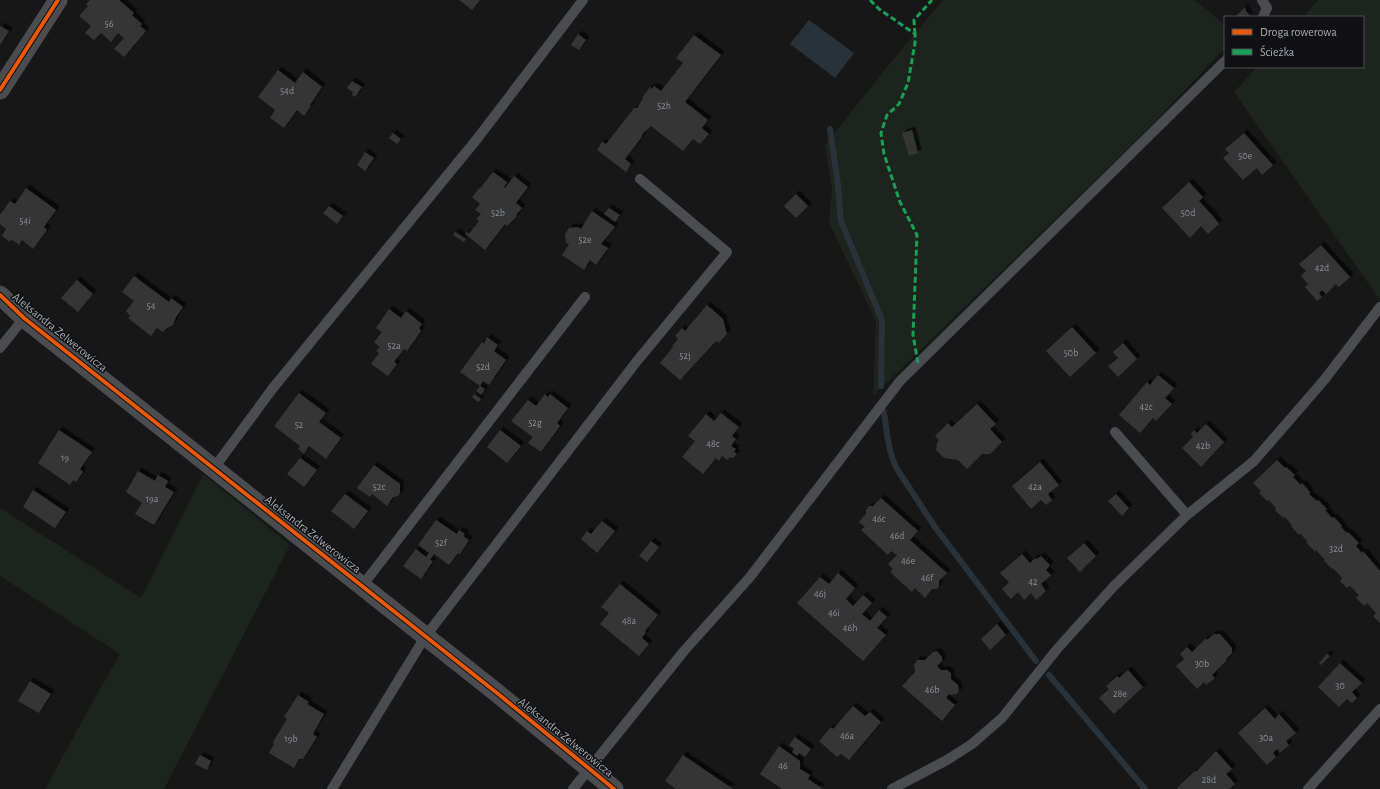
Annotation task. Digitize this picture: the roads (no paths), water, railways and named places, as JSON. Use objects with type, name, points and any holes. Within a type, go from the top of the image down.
[{"type":"street","points":[[0,90],[58,0]]},
{"type":"street","name":"Aleksandra Zelwerowicza","points":[[0,295],[24,318],[362,586],[589,768],[611,788]]},
{"type":"lane","points":[[214,468],[273,388],[477,139],[583,0]]},
{"type":"lane","points":[[1262,0],[1267,8],[1263,16]]},
{"type":"lane","points":[[573,789],[684,651],[750,577],[900,381],[1224,63]]},
{"type":"lane","points":[[332,789],[425,637],[636,360],[727,252],[640,179]]},
{"type":"lane","points":[[362,586],[584,297]]},
{"type":"lane","points":[[892,789],[947,760],[972,744],[1002,718],[1058,648],[1114,586],[1187,515],[1254,461],[1325,379],[1380,307]]},
{"type":"lane","points":[[0,348],[24,318]]},
{"type":"lane","points":[[1115,432],[1187,515]]},
{"type":"lane","points":[[1308,789],[1380,709]]},
{"type":"waterway","points":[[830,129],[838,185],[841,221],[882,320],[881,386]]},
{"type":"waterway","points":[[884,412],[890,448],[897,469],[935,527],[1036,661]]},
{"type":"waterway","points":[[1049,675],[1145,789]]}]
